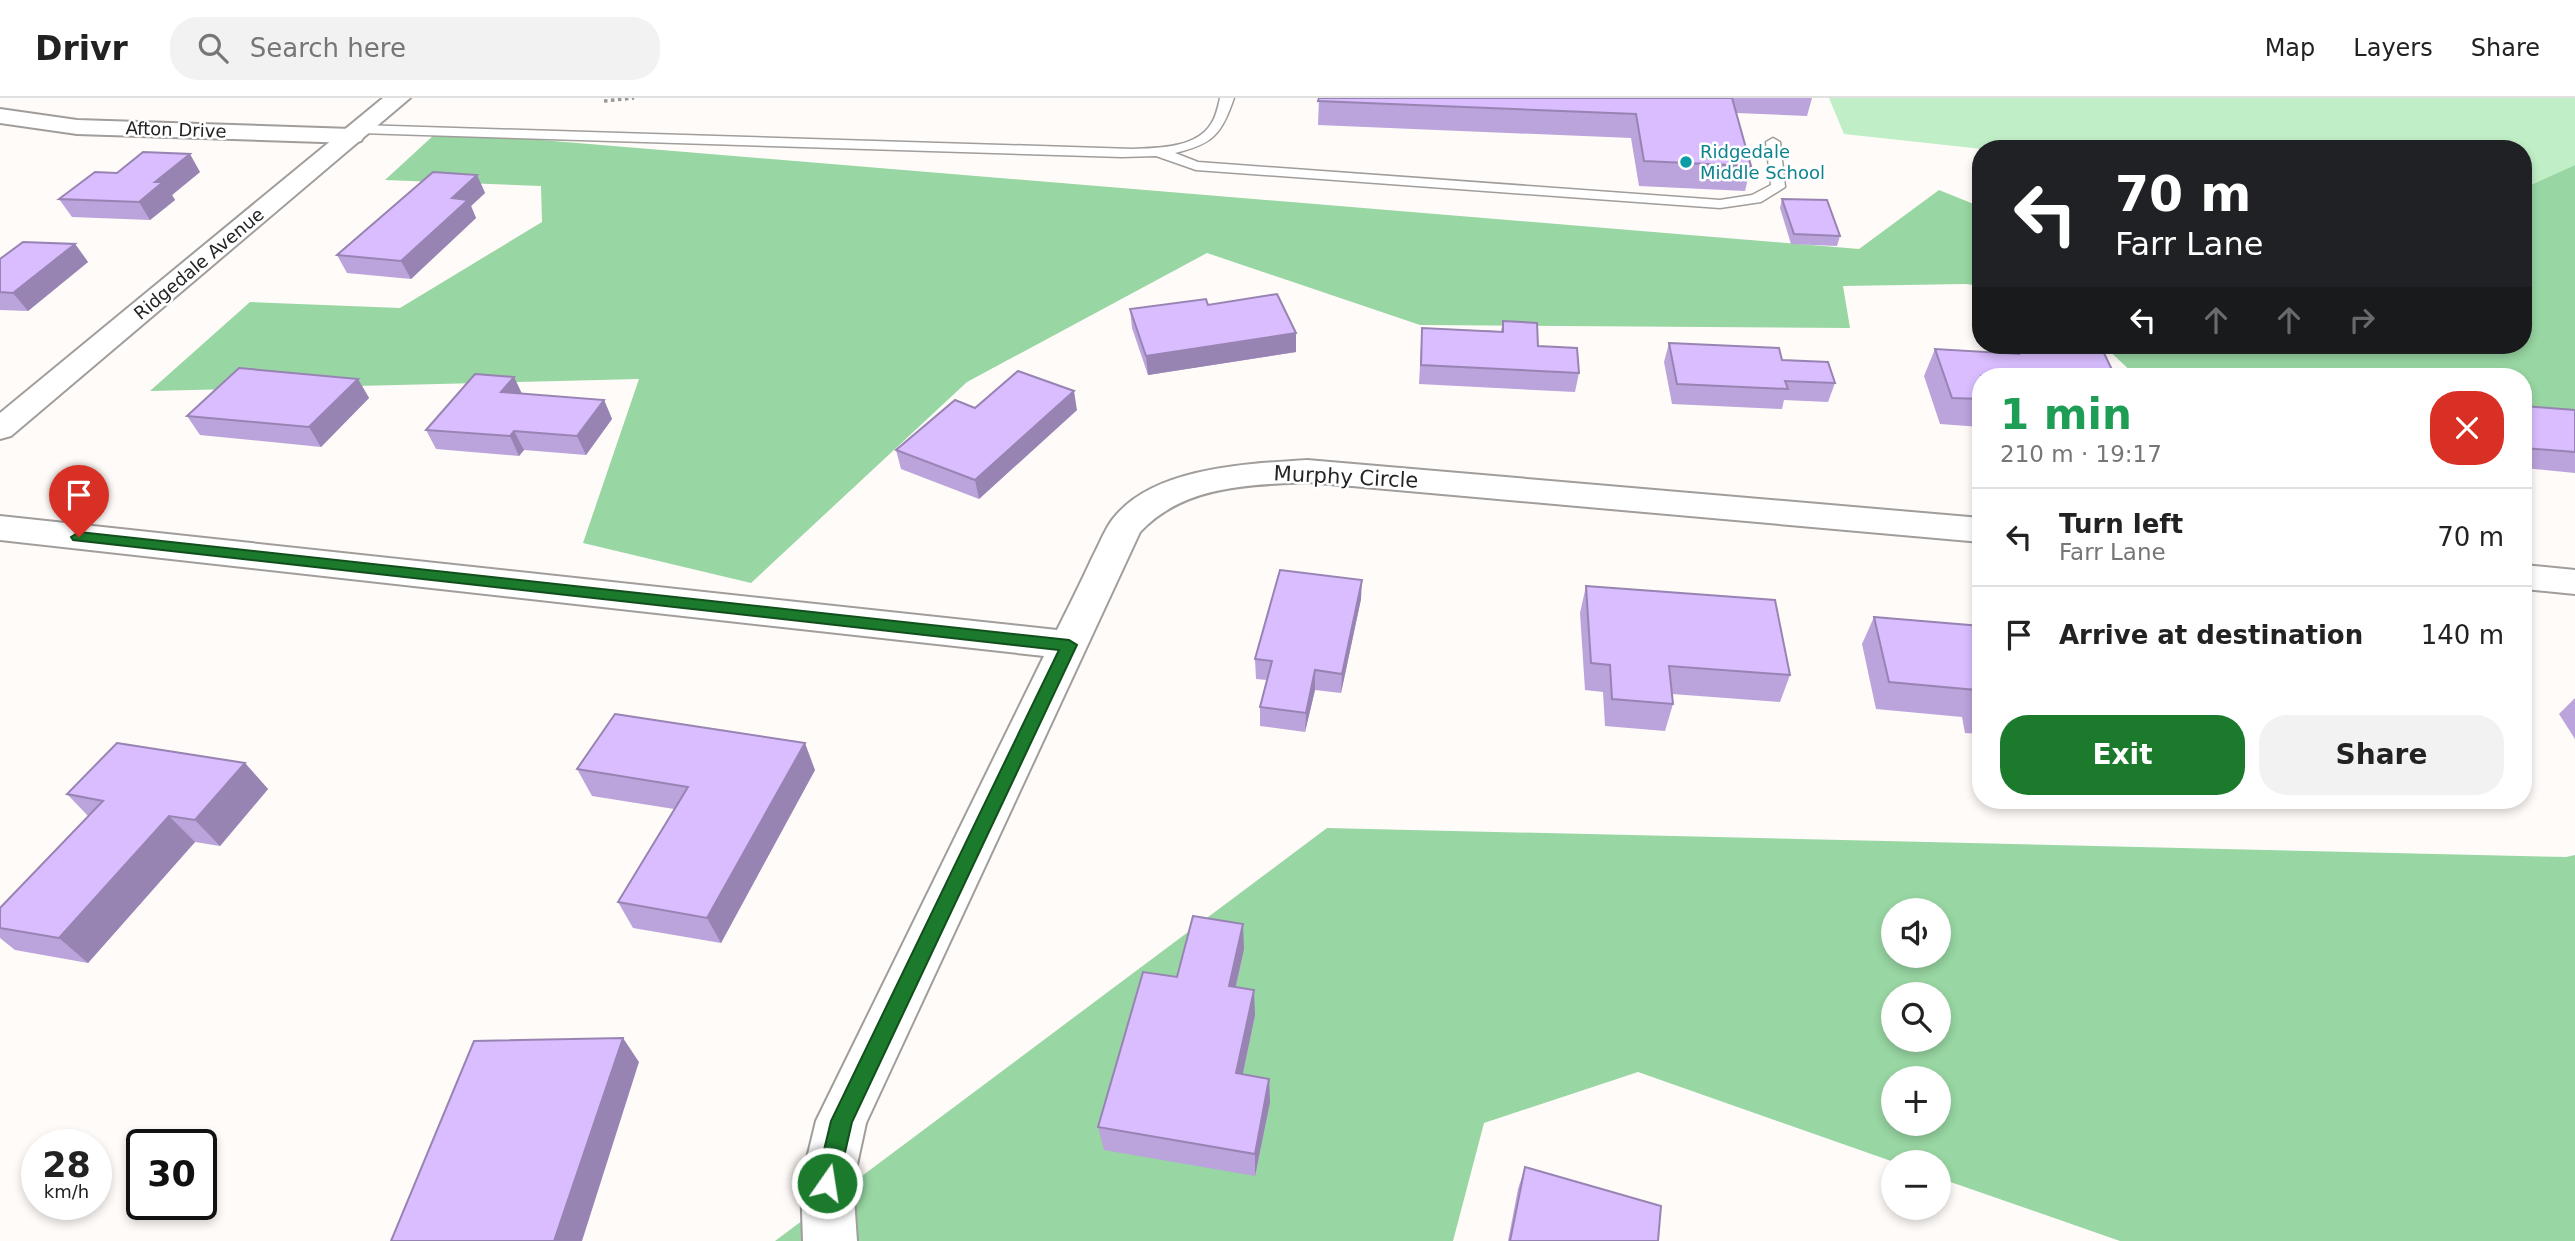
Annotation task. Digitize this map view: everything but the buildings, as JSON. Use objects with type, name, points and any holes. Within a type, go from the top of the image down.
[{"type":"street","name":"Ridgedale Avenue","points":[[0,429],[398,98]]},
{"type":"street","name":"Afton Drive","points":[[0,116],[77,127],[356,133]]},
{"type":"street","name":"Murphy Circle","points":[[830,1241],[827,1183],[841,1121],[1069,645],[1133,517],[1147,505],[1213,481],[1255,474],[1321,472],[1972,529]]},
{"type":"street","points":[[0,528],[1069,645]]},
{"type":"street","points":[[2532,578],[2575,582]]},
{"type":"lane","points":[[356,133],[1108,153],[1184,147],[1207,137],[1217,126],[1227,98]]},
{"type":"lane","points":[[1157,151],[1196,166],[1720,204],[1756,198],[1778,187],[1773,142]]},
{"type":"green space","points":[[1829,98],[2575,98],[2575,165],[2532,184],[2532,140],[1972,140],[1972,148],[1844,134]]},
{"type":"green space","points":[[435,134],[481,135],[1859,249],[1939,190],[1972,203],[1972,285],[1843,286],[1850,328],[1420,325],[1207,253],[967,382],[751,583],[583,543],[639,379],[150,391],[250,302],[400,308],[542,222],[541,186],[385,180]]},
{"type":"green space","points":[[2575,165],[2575,424],[2532,420],[2532,368],[2127,368],[2113,354],[2532,354],[2532,184]]},
{"type":"green space","points":[[1327,828],[2566,857],[2575,855],[2575,1241],[2120,1241],[1951,1182],[1951,1150],[1881,1150],[1881,1157],[1638,1072],[1484,1123],[1453,1241],[775,1241]]},
{"type":"place","name":"Ridgedale Middle School","points":[[1686,162]]},
{"type":"route","points":[[79,537],[1069,645],[841,1121],[827,1183]]}]
